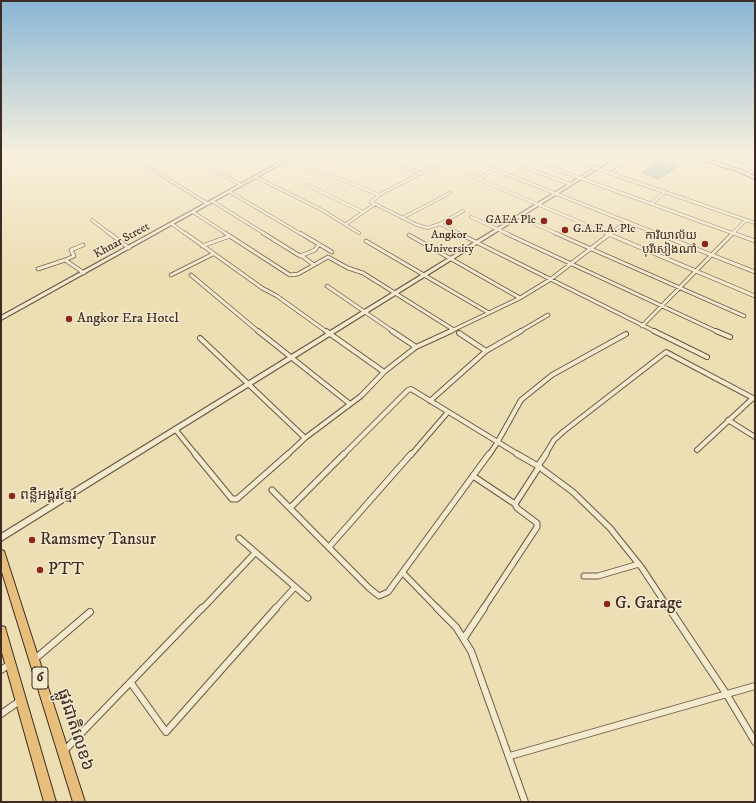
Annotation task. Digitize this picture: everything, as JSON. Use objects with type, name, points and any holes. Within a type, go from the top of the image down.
[{"type":"highway","name":"ផ្លូវជាតិលេខ៦","points":[[1,554],[79,802]]},
{"type":"highway","name":"6","points":[[1,631],[50,802]]},
{"type":"street","points":[[194,193],[302,256],[314,265]]},
{"type":"street","name":"Khnar Street","points":[[1,318],[227,193]]},
{"type":"street","points":[[233,193],[332,252]]},
{"type":"street","points":[[288,193],[346,224],[359,233]]},
{"type":"street","points":[[325,193],[363,212]]},
{"type":"street","points":[[382,193],[371,202],[423,227],[432,227],[440,224],[463,211]]},
{"type":"street","points":[[402,218],[449,193]]},
{"type":"street","points":[[511,193],[755,296]]},
{"type":"street","points":[[1,538],[477,242],[499,230],[554,193]]},
{"type":"street","points":[[556,193],[755,272]]},
{"type":"street","points":[[623,193],[755,242]]},
{"type":"street","points":[[651,204],[663,193]]},
{"type":"street","points":[[669,193],[755,223]]},
{"type":"street","points":[[346,224],[375,204]]},
{"type":"street","points":[[193,212],[290,275],[298,274],[328,257],[348,268],[363,273],[454,330]]},
{"type":"street","points":[[471,217],[730,337]]},
{"type":"street","points":[[519,217],[744,316]]},
{"type":"street","points":[[92,220],[129,248]]},
{"type":"street","points":[[642,326],[734,234],[746,220]]},
{"type":"street","points":[[175,429],[235,500],[305,438],[361,396],[384,372],[416,347],[520,298],[551,279],[627,222]]},
{"type":"street","points":[[172,224],[384,372]]},
{"type":"street","points":[[440,224],[642,326],[707,357]]},
{"type":"street","points":[[409,235],[520,298]]},
{"type":"street","points":[[202,246],[230,236]]},
{"type":"street","points":[[366,240],[424,276],[489,313]]},
{"type":"street","points":[[302,256],[315,250],[319,244]]},
{"type":"street","points":[[38,269],[74,256],[71,250],[83,245]]},
{"type":"street","points":[[172,275],[213,254]]},
{"type":"street","points":[[65,260],[84,273]]},
{"type":"street","points":[[191,275],[291,358],[350,404]]},
{"type":"street","points":[[327,286],[416,347]]},
{"type":"street","points":[[430,401],[486,351],[548,316]]},
{"type":"street","points":[[459,333],[486,351]]},
{"type":"street","points":[[272,490],[369,588],[379,596],[388,592],[403,573],[497,443],[521,400],[552,375],[626,334]]},
{"type":"street","points":[[200,338],[305,438]]},
{"type":"street","points":[[515,504],[539,467],[554,440],[564,430],[666,352],[754,398],[728,420],[697,450]]},
{"type":"street","points":[[290,508],[408,390],[411,389],[497,443],[539,467],[584,501],[610,528],[639,564],[727,695],[755,742]]},
{"type":"street","points":[[329,547],[448,412]]},
{"type":"street","points":[[728,420],[755,437]]},
{"type":"street","points":[[464,638],[538,525],[515,507],[515,504],[473,476]]},
{"type":"street","points":[[238,538],[308,598]]},
{"type":"street","points":[[63,752],[256,553]]},
{"type":"street","points":[[584,576],[598,576],[639,564]]},
{"type":"street","points":[[403,573],[456,627],[464,638],[510,756],[525,802]]},
{"type":"street","points":[[131,683],[166,732],[295,587]]},
{"type":"street","points":[[34,660],[90,612]]},
{"type":"street","points":[[1,670],[10,664]]},
{"type":"street","points":[[510,756],[755,686]]},
{"type":"street","points":[[1,714],[21,700]]},
{"type":"place","name":"GAEA Plc","points":[[544,221]]},
{"type":"place","name":"Angkor University","points":[[449,222]]},
{"type":"place","name":"G.A.E.A. Plc","points":[[565,230]]},
{"type":"place","name":"ការិយាល័យ បុរីសៀងណាំ","points":[[705,244]]},
{"type":"place","name":"Angkor Era Hotel","points":[[69,319]]},
{"type":"place","name":"ពន្លឺអង្គរខ្មែរ","points":[[12,496]]},
{"type":"place","name":"Ramsmey Tansur","points":[[32,540]]},
{"type":"place","name":"PTT","points":[[40,570]]},
{"type":"place","name":"G. Garage","points":[[607,604]]}]
